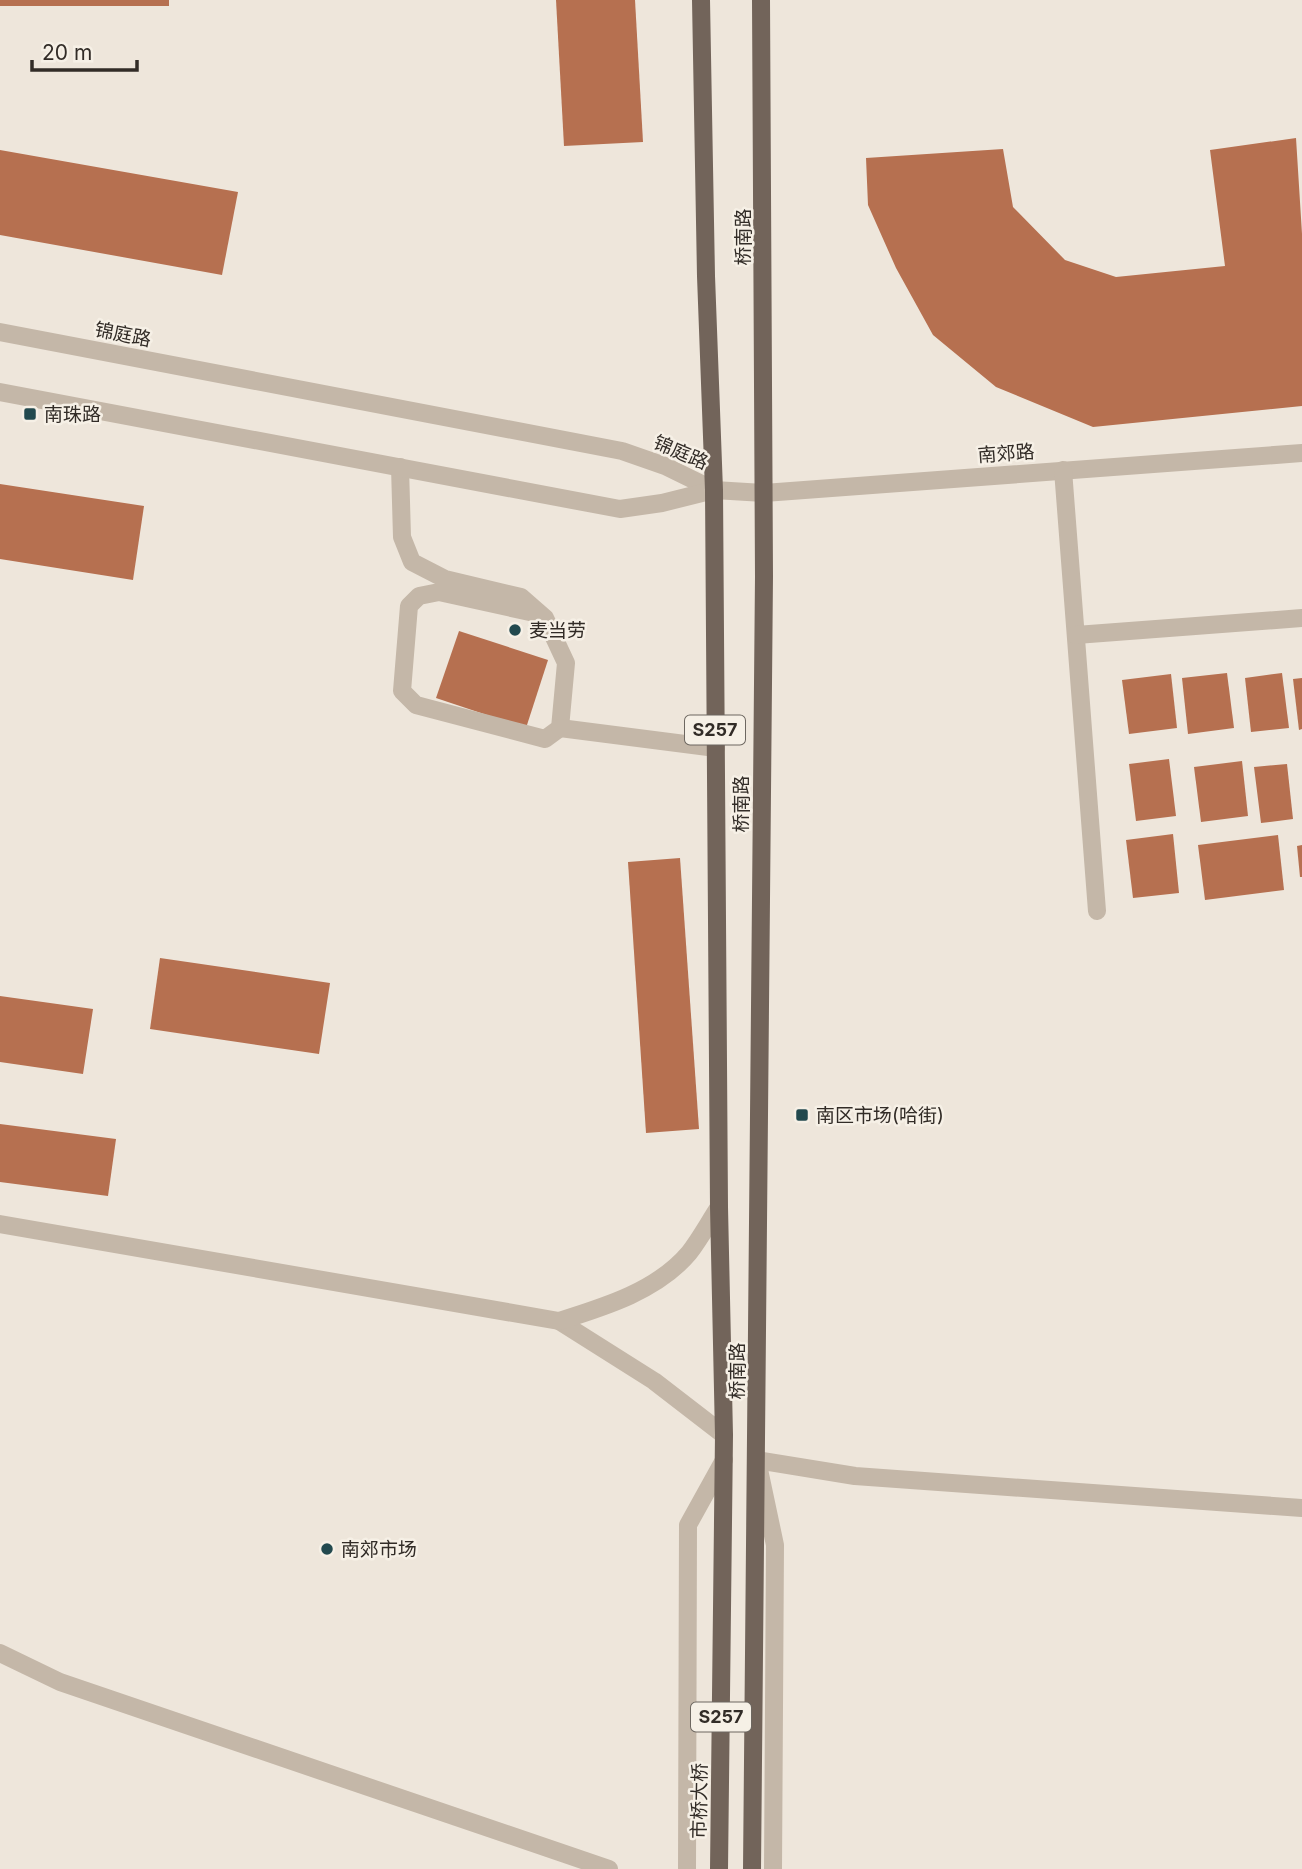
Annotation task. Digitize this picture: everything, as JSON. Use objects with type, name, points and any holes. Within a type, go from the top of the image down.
[{"type":"main road","name":"桥南路","points":[[701,0],[714,490],[723,1565]]},
{"type":"main road","name":"桥南路","points":[[752,1869],[764,493],[761,0]]},
{"type":"main road","name":"市桥大桥","points":[[719,1869],[723,1565]]},
{"type":"street","name":"锦庭路","points":[[0,332],[622,451],[665,466],[714,490]]},
{"type":"street","name":"锦庭路","points":[[0,392],[620,509],[662,503],[714,490]]},
{"type":"street","name":"南郊路","points":[[714,490],[764,493],[1302,453]]},
{"type":"street","points":[[400,467],[402,537],[412,562],[445,579],[521,597],[545,618],[566,663],[560,728]]},
{"type":"street","points":[[1063,470],[1097,911]]},
{"type":"street","points":[[539,614],[439,592],[419,596],[410,606],[402,691],[416,705],[545,739],[560,728],[716,748]]},
{"type":"street","points":[[1076,635],[1302,618]]},
{"type":"street","points":[[558,1321],[629,1296],[666,1275],[689,1253],[719,1206]]},
{"type":"street","points":[[0,1224],[558,1321],[654,1381],[724,1435]]},
{"type":"street","points":[[687,1869],[688,1525],[724,1460]]},
{"type":"street","points":[[773,1869],[775,1545],[757,1460],[855,1476],[1302,1508]]},
{"type":"street","points":[[0,1653],[60,1682],[608,1869]]},
{"type":"building","points":[[0,0],[169,0],[169,6],[0,6]]},
{"type":"building","points":[[556,0],[635,0],[643,142],[564,146]]},
{"type":"building","points":[[1296,138],[1302,234],[1302,406],[1093,427],[996,387],[933,335],[896,268],[868,205],[866,158],[1003,149],[1013,207],[1065,260],[1116,277],[1225,266],[1210,150]]},
{"type":"building","points":[[0,150],[238,192],[222,275],[0,235]]},
{"type":"building","points":[[0,484],[144,506],[133,580],[0,559]]},
{"type":"building","points":[[459,631],[548,660],[526,728],[436,698]]},
{"type":"building","points":[[1227,673],[1234,728],[1188,734],[1182,678]]},
{"type":"building","points":[[1282,673],[1289,728],[1251,732],[1245,678]]},
{"type":"building","points":[[1171,674],[1177,728],[1129,734],[1122,680]]},
{"type":"building","points":[[1302,678],[1302,729],[1299,730],[1293,679]]},
{"type":"building","points":[[1169,759],[1176,816],[1136,821],[1129,764]]},
{"type":"building","points":[[1242,761],[1248,816],[1201,822],[1194,767]]},
{"type":"building","points":[[1287,764],[1293,819],[1261,823],[1254,767]]},
{"type":"building","points":[[1173,834],[1179,893],[1133,898],[1126,840]]},
{"type":"building","points":[[1278,835],[1284,890],[1205,900],[1198,845]]},
{"type":"building","points":[[1302,845],[1302,877],[1300,877],[1297,846]]},
{"type":"building","points":[[680,858],[699,1129],[646,1133],[628,862]]},
{"type":"building","points":[[160,958],[330,983],[319,1054],[150,1029]]},
{"type":"building","points":[[0,996],[93,1009],[83,1074],[0,1062]]},
{"type":"building","points":[[0,1124],[116,1139],[108,1196],[0,1182]]},
{"type":"place","name":"南珠路","points":[[30,414]]},
{"type":"place","name":"麦当劳","points":[[515,630]]},
{"type":"place","name":"南区市场(哈街)","points":[[802,1115]]},
{"type":"place","name":"南郊市场","points":[[327,1549]]}]
